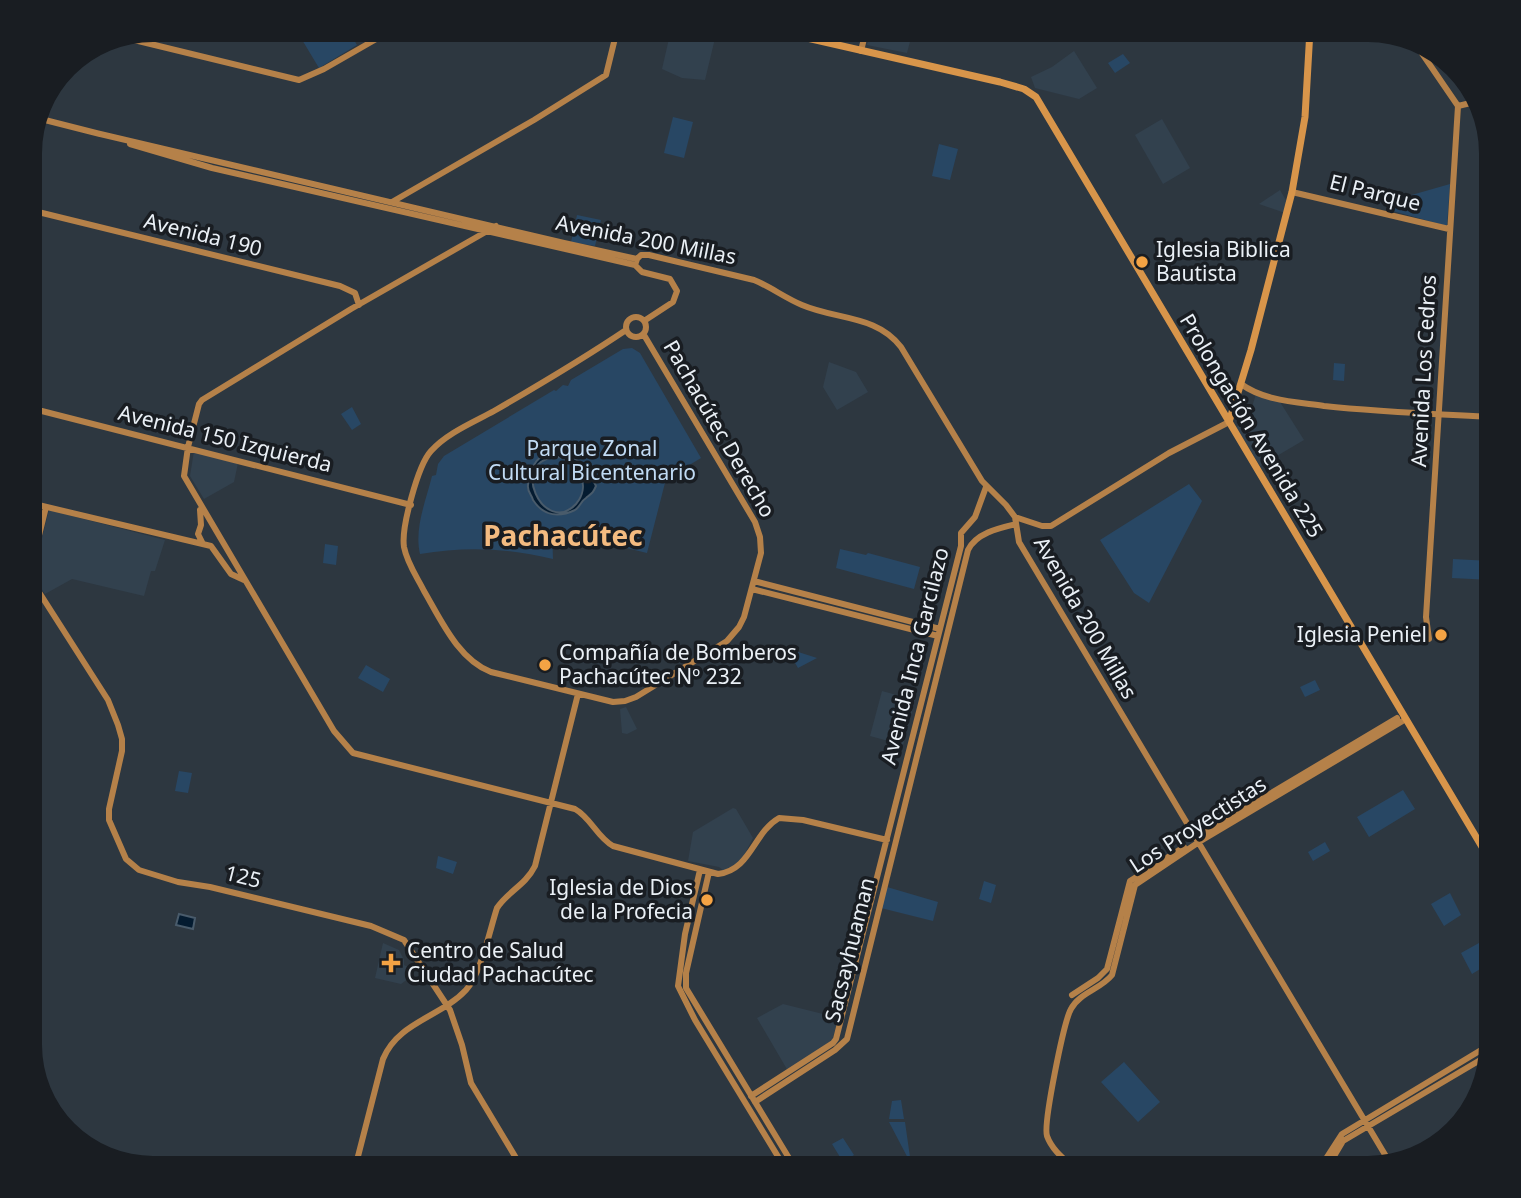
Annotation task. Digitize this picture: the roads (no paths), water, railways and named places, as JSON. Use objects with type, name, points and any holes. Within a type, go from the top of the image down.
[{"type":"main road","points":[[148,42],[299,80],[371,42]]},
{"type":"main road","points":[[383,207],[606,75],[614,42]]},
{"type":"main road","name":"Prolongación Avenida 225","points":[[822,42],[1000,82],[1024,89],[1036,97],[1479,842]]},
{"type":"main road","points":[[860,51],[863,42]]},
{"type":"main road","points":[[1015,521],[1051,526],[1169,453],[1229,422],[1292,192],[1305,117],[1309,42]]},
{"type":"main road","points":[[1426,59],[1458,106],[1467,104]]},
{"type":"main road","name":"Avenida Los Cedros","points":[[1429,639],[1426,617],[1458,106]]},
{"type":"main road","name":"Avenida 200 Millas","points":[[47,121],[496,226],[636,262]]},
{"type":"main road","name":"Avenida 200 Millas","points":[[96,133],[212,168],[485,232],[636,262]]},
{"type":"main road","name":"El Parque","points":[[1292,192],[1449,229]]},
{"type":"main road","name":"Avenida 190","points":[[42,213],[343,287],[355,293],[359,305]]},
{"type":"main road","points":[[496,226],[461,244],[202,400],[188,447],[184,476],[334,731],[353,753],[575,809],[613,846],[718,874],[735,870],[768,827],[779,818],[803,820],[887,840]]},
{"type":"main road","name":"Avenida 200 Millas","points":[[636,262],[641,255],[649,255],[754,280],[806,307],[885,330],[901,347],[986,486],[1006,505],[1015,521],[1019,542],[1385,1154]]},
{"type":"main road","points":[[636,262],[642,272],[670,279],[677,291],[673,302],[645,321]]},
{"type":"main road","points":[[632,318],[645,321],[647,328],[644,335],[632,337],[626,330],[626,324],[632,318]]},
{"type":"main road","name":"Pachacútec Derecho","points":[[626,330],[583,359],[437,445],[423,465],[404,534],[410,566],[435,609],[465,654],[475,664],[491,672],[613,702],[636,697],[727,641],[744,617],[761,553],[755,522],[644,335]]},
{"type":"main road","points":[[1241,384],[1268,396],[1295,402],[1375,412],[1479,416]]},
{"type":"main road","name":"Avenida 150 Izquierda","points":[[42,411],[411,505]]},
{"type":"main road","name":"Avenida Inca Garcilazo","points":[[753,1099],[836,1039],[961,546],[961,533],[975,517],[986,486]]},
{"type":"main road","points":[[199,505],[199,532],[204,544]]},
{"type":"main road","points":[[42,506],[213,547],[234,577],[244,580]]},
{"type":"main road","points":[[42,523],[46,507]]},
{"type":"main road","name":"Avenida Inca Garcilazo","points":[[896,842],[968,550],[972,542],[981,536],[1015,521]]},
{"type":"main road","points":[[180,538],[214,529]]},
{"type":"main road","points":[[228,570],[233,569],[234,564]]},
{"type":"main road","points":[[753,585],[939,633]]},
{"type":"main road","name":"125","points":[[42,597],[108,700],[118,725],[122,751],[109,808],[109,820],[126,859],[139,870],[178,882],[210,887],[394,934],[410,947],[431,984],[447,1005],[462,1045],[471,1083],[515,1156]]},
{"type":"main road","points":[[358,1156],[387,1049],[399,1035],[467,989],[473,980],[499,904],[524,884],[531,873],[538,856],[578,694]]},
{"type":"main road","points":[[1197,840],[1397,718]]},
{"type":"main road","name":"Los Proyectistas","points":[[1061,1156],[1053,1148],[1046,1128],[1049,1101],[1070,1009],[1112,975],[1135,884],[1197,840],[1406,719]]},
{"type":"main road","name":"Sacsayhuaman","points":[[753,1099],[835,1050],[846,1039],[896,842]]},
{"type":"main road","points":[[1072,995],[1107,969],[1130,881],[1184,847]]},
{"type":"main road","points":[[700,870],[685,934],[678,986],[695,1020],[778,1156]]},
{"type":"main road","points":[[709,872],[685,983],[788,1156]]},
{"type":"main road","points":[[1334,1156],[1343,1141],[1366,1123],[1478,1052]]},
{"type":"main road","points":[[1327,1156],[1339,1137],[1477,1061]]},
{"type":"place","name":"Iglesia Biblica Bautista","points":[[1142,262]]},
{"type":"place","name":"Iglesia Peniel","points":[[1441,635]]},
{"type":"place","name":"Compañía de Bomberos Pachacútec Nº 232","points":[[545,665]]},
{"type":"place","name":"Iglesia de Dios de la Profecia","points":[[707,900]]},
{"type":"place","name":"Centro de Salud Ciudad Pachacútec","points":[[391,963]]},
{"type":"district","name":"Pachacútec","points":[[563,536]]},
{"type":"park label","name":"Parque Zonal Cultural Bicentenario","points":[[592,461]]}]
